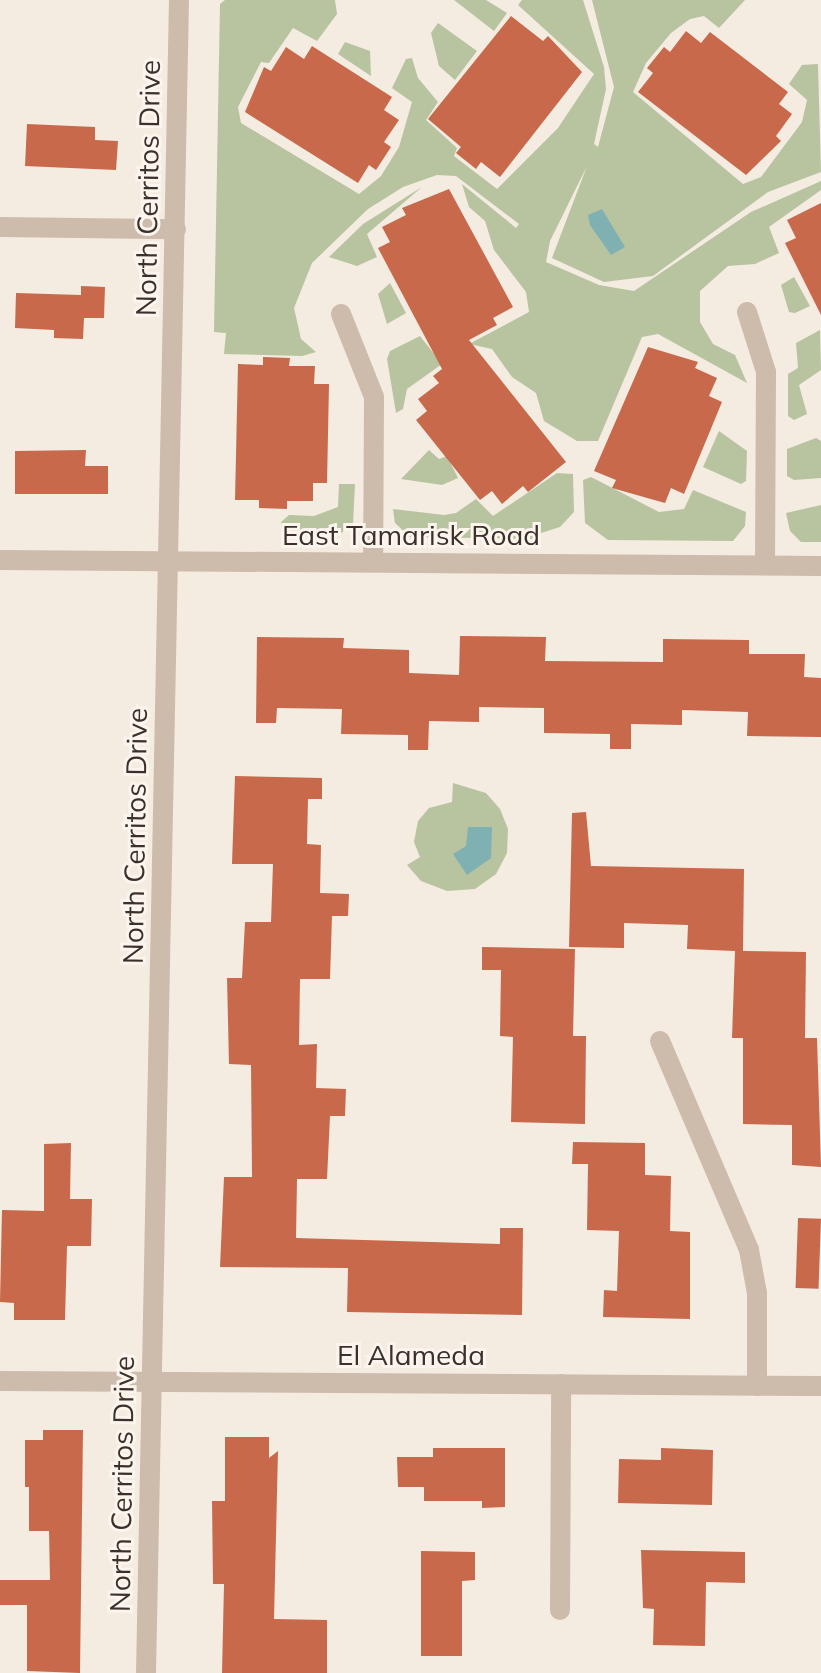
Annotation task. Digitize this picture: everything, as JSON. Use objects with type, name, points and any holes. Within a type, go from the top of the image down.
[{"type":"street","name":"North Cerritos Drive","points":[[146,1673],[179,0]]},
{"type":"street","points":[[0,227],[176,229]]},
{"type":"street","points":[[747,312],[766,372],[765,565]]},
{"type":"street","points":[[341,314],[374,397],[373,562]]},
{"type":"street","name":"East Tamarisk Road","points":[[0,560],[821,566]]},
{"type":"street","points":[[660,1041],[749,1250],[757,1293],[757,1386]]},
{"type":"street","name":"El Alameda","points":[[0,1381],[821,1386]]},
{"type":"street","points":[[560,1610],[561,1384]]},
{"type":"green space","points":[[225,0],[335,0],[337,14],[317,41],[293,28],[269,63],[261,62],[238,107],[241,123],[359,194],[381,176],[399,147],[412,102],[392,88],[406,59],[412,58],[418,78],[438,102],[426,120],[457,148],[454,156],[497,189],[558,128],[594,74],[518,5],[522,0],[583,0],[604,67],[606,89],[594,144],[598,147],[614,87],[592,0],[745,0],[719,28],[704,16],[690,19],[671,33],[646,63],[633,92],[743,184],[761,177],[802,122],[807,100],[789,84],[802,65],[818,64],[821,172],[768,192],[653,276],[604,282],[552,258],[587,166],[550,241],[546,262],[599,285],[634,291],[751,212],[821,181],[821,190],[769,227],[779,253],[755,264],[728,266],[700,291],[700,322],[713,344],[735,355],[747,383],[658,334],[642,337],[598,441],[577,441],[544,421],[536,393],[512,377],[492,349],[469,344],[529,312],[526,292],[494,250],[485,221],[469,207],[462,184],[516,228],[519,224],[456,176],[437,175],[403,187],[368,209],[312,263],[294,308],[301,339],[316,352],[302,356],[224,354],[226,333],[214,332],[220,4]]},
{"type":"green space","points":[[454,0],[486,0],[507,13],[494,31]]},
{"type":"green space","points":[[438,23],[477,51],[455,80],[439,66],[431,33]]},
{"type":"green space","points":[[345,42],[370,51],[371,76],[338,54]]},
{"type":"green space","points":[[422,187],[367,234],[377,257],[357,266],[329,257],[363,224]]},
{"type":"green space","points":[[794,277],[810,306],[795,313],[789,312],[781,285]]},
{"type":"green space","points":[[390,283],[406,313],[387,324],[378,294]]},
{"type":"green space","points":[[820,330],[821,370],[799,385],[807,414],[794,420],[788,416],[788,374],[798,368],[796,343]]},
{"type":"green space","points":[[420,336],[442,364],[407,389],[403,409],[396,413],[387,359],[390,351]]},
{"type":"green space","points":[[719,431],[747,451],[746,481],[741,484],[703,467]]},
{"type":"green space","points":[[816,438],[821,441],[821,478],[794,480],[787,476],[787,449]]},
{"type":"green space","points":[[429,450],[439,459],[447,456],[458,478],[442,485],[401,479]]},
{"type":"green space","points":[[557,473],[573,474],[574,512],[560,527],[541,533],[541,539],[410,537],[395,523],[393,509],[444,515],[456,513],[476,499],[493,516]]},
{"type":"green space","points":[[591,477],[659,512],[684,509],[693,490],[746,512],[745,526],[733,541],[608,540],[585,523],[583,480]]},
{"type":"green space","points":[[339,484],[355,484],[353,524],[337,536],[283,536],[281,522],[289,515],[314,516],[338,507]]},
{"type":"green space","points":[[821,505],[821,542],[801,542],[790,531],[786,513]]},
{"type":"green space","points":[[453,783],[486,793],[500,809],[508,829],[507,853],[496,874],[475,889],[447,891],[421,881],[407,865],[420,857],[414,842],[418,821],[429,808],[452,802]]},
{"type":"water","points":[[602,209],[625,247],[611,255],[590,225],[588,215]]},
{"type":"water","points":[[468,827],[492,827],[491,858],[467,875],[453,854],[466,846]]},
{"type":"building","points":[[511,16],[543,41],[548,36],[582,72],[500,177],[481,162],[476,169],[456,153],[461,147],[428,119]]},
{"type":"building","points":[[686,31],[701,43],[710,32],[788,92],[779,104],[792,114],[776,136],[781,141],[746,175],[638,92],[653,73],[647,68],[664,47],[670,52]]},
{"type":"building","points":[[312,46],[392,97],[384,110],[399,120],[384,142],[391,147],[376,170],[369,165],[358,183],[245,112],[264,67],[271,71],[286,47],[304,59]]},
{"type":"building","points":[[27,124],[95,127],[95,140],[118,141],[116,170],[25,166]]},
{"type":"building","points":[[449,189],[513,307],[493,318],[497,325],[469,340],[566,462],[528,492],[523,486],[502,504],[492,491],[480,500],[416,420],[427,411],[418,399],[439,383],[433,376],[442,369],[378,248],[390,242],[382,227],[406,215],[402,208]]},
{"type":"building","points":[[821,203],[821,315],[785,243],[796,238],[787,220]]},
{"type":"building","points":[[81,286],[105,287],[104,318],[84,318],[83,339],[54,338],[54,330],[15,328],[16,293],[81,295]]},
{"type":"building","points":[[648,347],[698,362],[695,368],[717,378],[709,396],[722,402],[684,494],[671,488],[665,503],[612,488],[616,480],[594,471]]},
{"type":"building","points":[[263,357],[290,358],[289,366],[315,366],[314,384],[329,384],[327,483],[313,483],[313,501],[287,501],[287,509],[259,508],[259,500],[235,500],[238,364],[263,365]]},
{"type":"building","points":[[86,450],[85,466],[108,466],[108,494],[15,494],[15,451]]},
{"type":"building","points":[[460,636],[546,637],[545,661],[663,662],[663,639],[749,640],[749,654],[805,654],[804,677],[821,678],[821,737],[747,736],[748,712],[682,710],[682,725],[631,724],[631,749],[610,749],[610,734],[544,733],[544,708],[479,707],[479,722],[429,721],[428,750],[408,750],[408,735],[341,734],[342,709],[277,708],[276,723],[256,723],[257,637],[344,638],[343,648],[409,650],[409,673],[459,675]]},
{"type":"building","points":[[235,776],[322,778],[322,799],[308,799],[307,844],[321,845],[320,893],[349,894],[348,916],[332,916],[330,979],[300,979],[299,1045],[317,1044],[316,1088],[346,1089],[345,1116],[330,1116],[327,1179],[297,1179],[296,1238],[500,1244],[500,1228],[523,1228],[522,1315],[347,1312],[348,1268],[220,1267],[224,1177],[252,1177],[251,1065],[229,1064],[227,978],[242,978],[245,922],[271,922],[273,864],[232,864]]},
{"type":"building","points":[[586,812],[591,866],[744,869],[743,951],[806,952],[805,1038],[817,1038],[821,1167],[792,1165],[792,1125],[743,1124],[743,1038],[732,1038],[735,951],[687,949],[688,925],[624,923],[624,948],[569,947],[572,813]]},
{"type":"building","points":[[482,947],[575,949],[573,1036],[586,1036],[585,1124],[511,1122],[513,1037],[500,1036],[501,970],[482,970]]},
{"type":"building","points":[[573,1142],[645,1143],[645,1175],[671,1176],[670,1231],[690,1232],[690,1319],[603,1317],[604,1290],[617,1291],[619,1231],[587,1230],[588,1164],[572,1164]]},
{"type":"building","points":[[71,1143],[70,1199],[92,1199],[91,1246],[67,1246],[65,1320],[14,1320],[14,1303],[0,1302],[2,1210],[44,1211],[44,1144]]},
{"type":"building","points":[[798,1218],[821,1219],[819,1289],[796,1288]]},
{"type":"building","points":[[43,1430],[83,1430],[80,1673],[27,1671],[27,1605],[0,1605],[0,1580],[50,1580],[49,1531],[29,1531],[29,1487],[25,1487],[25,1440],[43,1440]]},
{"type":"building","points":[[225,1437],[269,1437],[269,1458],[278,1451],[274,1619],[327,1620],[327,1673],[222,1673],[224,1584],[213,1584],[212,1501],[225,1501]]},
{"type":"building","points":[[433,1448],[505,1448],[505,1507],[482,1508],[482,1501],[424,1501],[424,1487],[398,1487],[397,1457],[433,1457]]},
{"type":"building","points":[[661,1448],[713,1450],[712,1505],[618,1503],[619,1459],[661,1460]]},
{"type":"building","points":[[641,1550],[745,1552],[745,1583],[706,1582],[705,1646],[653,1645],[654,1609],[643,1608]]},
{"type":"building","points":[[421,1551],[475,1552],[475,1580],[462,1581],[462,1656],[421,1656]]}]
